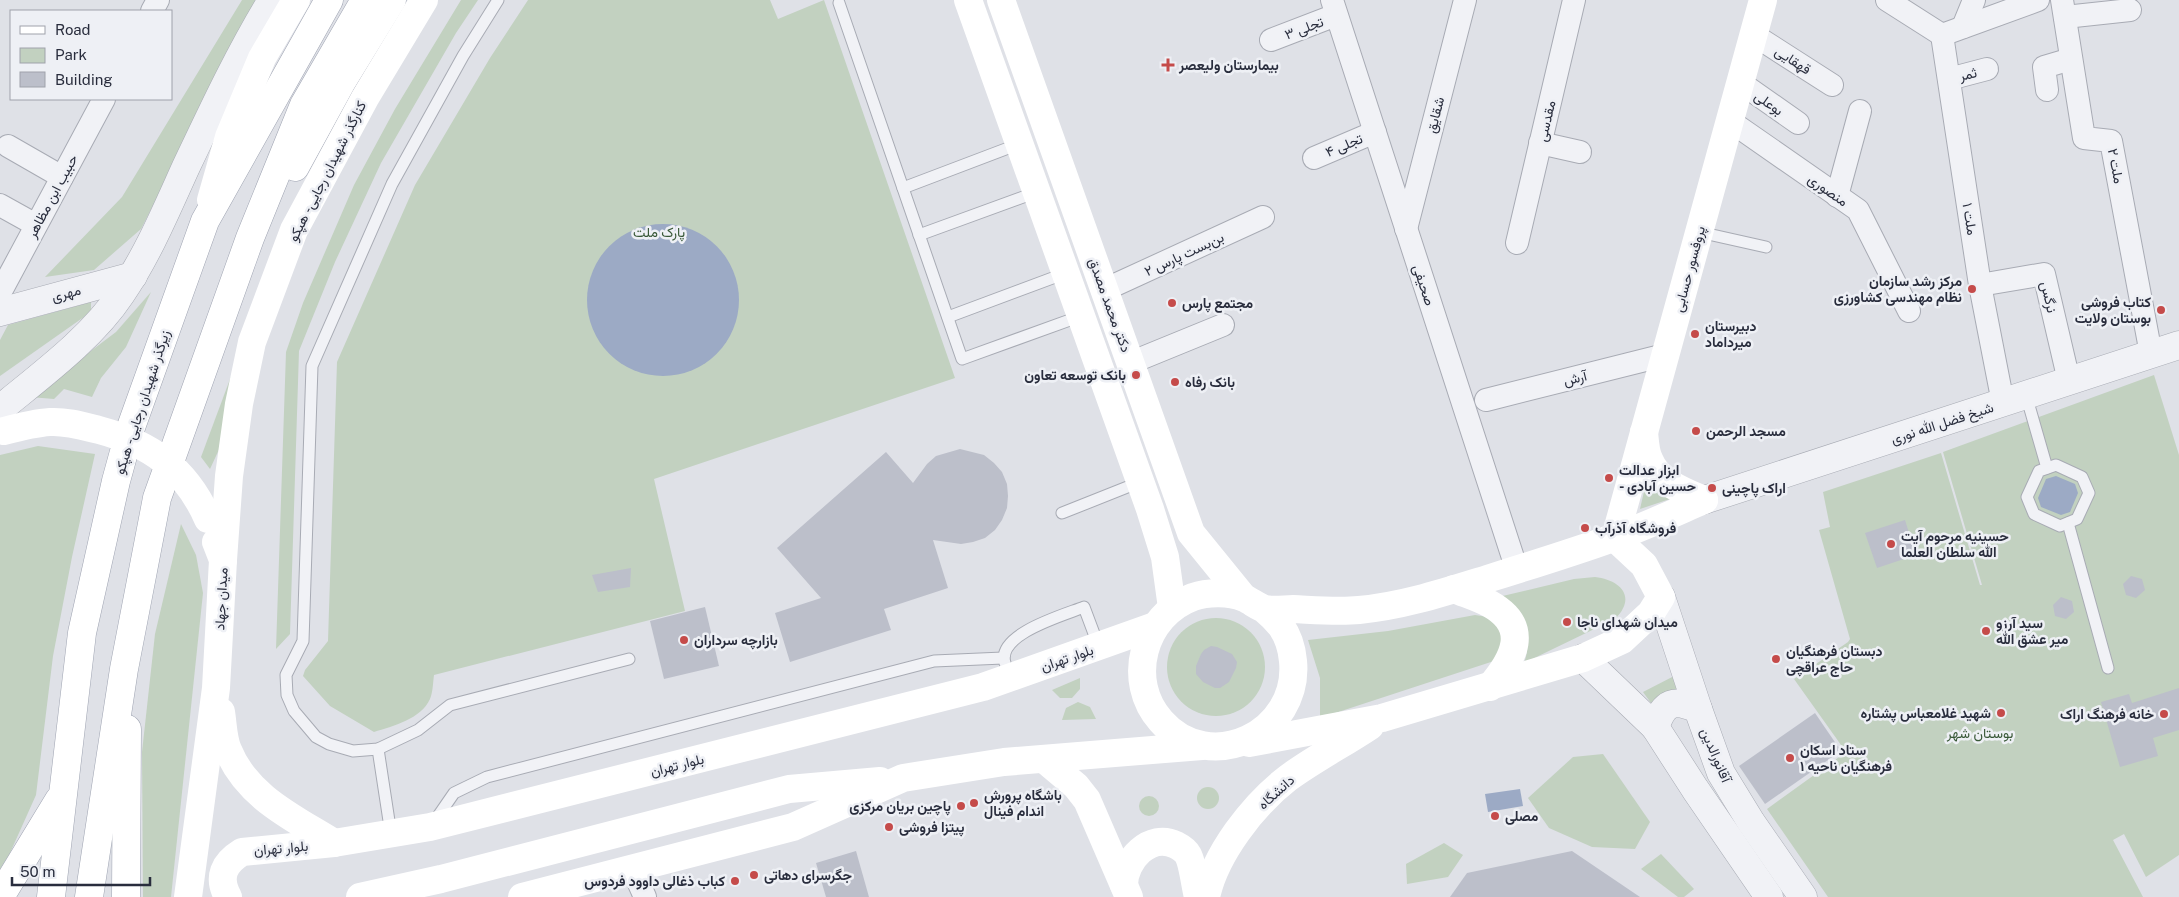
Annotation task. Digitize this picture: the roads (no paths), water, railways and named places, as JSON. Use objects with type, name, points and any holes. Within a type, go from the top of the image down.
[{"type":"main road","points":[[205,222],[229,137],[262,58],[296,0]]},
{"type":"main road","name":"زیرگذر شهیدان رجایی - هپکو","points":[[50,897],[82,633],[116,481],[130,430],[205,222],[329,0]]},
{"type":"main road","points":[[89,897],[124,669],[157,498],[250,238],[304,105],[364,0]]},
{"type":"main road","points":[[250,238],[296,165],[341,83],[392,0]]},
{"type":"main road","name":"کنارگذر شهیدان رجایی - هپکو","points":[[223,560],[229,476],[237,413],[252,342],[294,230],[365,98],[424,0]]},
{"type":"main road","points":[[968,0],[1165,557],[1164,617]]},
{"type":"main road","name":"دکتر محمد مصدق","points":[[1000,0],[1191,533],[1254,603]]},
{"type":"main road","name":"پروفسور حسابی","points":[[1615,538],[1763,0]]},
{"type":"main road","name":"میدان جهاد","points":[[1,424],[51,422],[82,426],[136,442],[174,468],[200,502],[208,519],[223,560],[216,688],[188,897]]},
{"type":"main road","points":[[1644,432],[1648,459],[1661,476],[1676,488],[1704,500]]},
{"type":"main road","points":[[1254,603],[1282,627],[1292,649],[1294,673],[1289,698],[1276,720],[1256,736],[1218,746],[1181,737],[1161,721],[1147,699],[1141,674],[1144,648],[1164,617],[1194,597],[1219,593],[1254,603],[1357,610],[1414,601],[1615,538],[1704,500]]},
{"type":"main road","points":[[1161,545],[1191,533]]},
{"type":"main road","points":[[360,897],[789,789],[903,778],[1004,762],[1218,746],[1382,718],[1583,658],[1622,640],[1651,612],[1662,597],[1644,565],[1615,538]]},
{"type":"main road","points":[[1454,590],[1490,604],[1505,614],[1513,626],[1516,642],[1510,658],[1503,672],[1490,687]]},
{"type":"main road","name":"بلوار تهران","points":[[228,897],[223,882],[224,869],[231,858],[242,852],[334,844],[430,828],[983,687],[1006,668],[1099,647],[1164,617]]},
{"type":"main road","points":[[124,669],[129,752],[126,897]]},
{"type":"main road","points":[[216,688],[227,749],[240,776],[263,799],[334,844]]},
{"type":"main road","name":"دانشگاه","points":[[1206,897],[1218,862],[1230,842],[1265,800],[1288,779],[1382,718]]},
{"type":"main road","points":[[1044,759],[1076,786],[1087,800],[1124,893]]},
{"type":"main road","points":[[522,897],[550,894],[632,868],[793,826],[903,778]]},
{"type":"main road","points":[[0,897],[62,794]]},
{"type":"main road","points":[[1124,893],[1124,875],[1132,859],[1144,847],[1157,843],[1171,843],[1181,848],[1188,855],[1198,897]]},
{"type":"street","points":[[1,424],[120,296],[132,276],[208,119],[272,0]]},
{"type":"street","name":"شقایق","points":[[1406,230],[1465,0]]},
{"type":"street","name":"مقدسی","points":[[1517,243],[1574,0]]},
{"type":"street","points":[[1887,0],[1942,35],[2038,0]]},
{"type":"street","points":[[1964,27],[1974,0]]},
{"type":"street","name":"صحیفی","points":[[1334,8],[1517,570]]},
{"type":"street","name":"تجلی ۳","points":[[1271,40],[1334,8]]},
{"type":"street","points":[[2064,9],[2130,10]]},
{"type":"street","name":"ملت ۲","points":[[2064,9],[2084,138],[2111,141],[2151,354]]},
{"type":"street","name":"قهقایی","points":[[1754,35],[1832,85]]},
{"type":"street","name":"ملت ۱","points":[[1942,35],[1980,284],[2014,399]]},
{"type":"street","points":[[2047,90],[2044,67],[2072,59]]},
{"type":"street","name":"ثمر","points":[[1949,78],[1987,70]]},
{"type":"street","name":"بوعلی","points":[[1741,82],[1798,123]]},
{"type":"street","name":"حبیب ابن مظاهر","points":[[0,293],[103,100]]},
{"type":"street","points":[[1837,196],[1860,111]]},
{"type":"street","name":"منصوری","points":[[1730,121],[1858,210],[1910,311]]},
{"type":"street","name":"تجلی ۴","points":[[1314,158],[1375,132]]},
{"type":"street","points":[[1540,143],[1580,152]]},
{"type":"street","points":[[8,146],[62,177]]},
{"type":"street","points":[[0,206],[36,225]]},
{"type":"street","name":"بن‌بست پارس ۲","points":[[1104,290],[1263,217]]},
{"type":"street","name":"نرگس","points":[[1980,284],[2044,274],[2069,381]]},
{"type":"street","name":"مهری","points":[[0,312],[132,276]]},
{"type":"street","points":[[1130,363],[1223,325]]},
{"type":"street","name":"شیخ فضل الله نوری","points":[[1704,500],[2179,346]]},
{"type":"street","name":"آرش","points":[[1486,400],[1665,355]]},
{"type":"street","name":"آقانورالدین","points":[[1662,597],[1721,773],[1751,822],[1803,897]]},
{"type":"street","points":[[1583,658],[1655,727],[1769,897]]},
{"type":"street","points":[[1655,727],[1664,709],[1672,703],[1682,703],[1698,709]]},
{"type":"street","points":[[632,868],[645,897]]},
{"type":"lane","points":[[498,0],[463,56],[392,184],[312,366],[303,641],[286,675],[287,695],[294,711],[316,737],[329,744],[354,751],[378,749],[418,730],[450,705],[629,659]]},
{"type":"lane","points":[[839,3],[962,359],[1081,316]]},
{"type":"lane","points":[[903,188],[1019,144]]},
{"type":"lane","points":[[919,235],[1037,192]]},
{"type":"lane","points":[[1699,232],[1766,247]]},
{"type":"lane","points":[[948,317],[1066,274]]},
{"type":"lane","points":[[2014,399],[2048,468]]},
{"type":"lane","points":[[2056,465],[2082,477],[2089,493],[2077,519],[2068,523],[2060,526],[2034,514],[2027,497],[2039,471],[2056,465]]},
{"type":"lane","points":[[1062,512],[1140,482]]},
{"type":"lane","points":[[2068,523],[2108,668]]},
{"type":"lane","points":[[430,828],[454,793],[487,777],[934,661],[1006,668],[1009,643],[1022,632],[1084,607],[1099,647]]},
{"type":"lane","points":[[378,749],[391,835]]},
{"type":"water","points":[[663,224],[678,225],[692,230],[717,246],[733,271],[738,285],[738,315],[733,329],[717,354],[692,370],[678,375],[663,376],[648,375],[634,370],[609,354],[593,329],[588,315],[587,300],[588,285],[593,271],[609,246],[634,230],[648,225]]},
{"type":"water","points":[[2056,476],[2075,484],[2078,493],[2070,512],[2061,515],[2041,507],[2038,498],[2046,479]]},
{"type":"water","points":[[1520,789],[1523,806],[1488,812],[1485,794]]},
{"type":"place","name":"بیمارستان ولیعصر","points":[[1168,65]]},
{"type":"place","name":"مرکز رشد سازمان نظام مهندسی کشاورزی","points":[[1972,289]]},
{"type":"place","name":"مجتمع پارس","points":[[1172,303]]},
{"type":"place","name":"کتاب فروشی بوستان ولایت","points":[[2161,310]]},
{"type":"place","name":"دبیرستان میرداماد","points":[[1695,334]]},
{"type":"place","name":"بانک توسعه تعاون","points":[[1136,375]]},
{"type":"place","name":"بانک رفاه","points":[[1175,382]]},
{"type":"place","name":"مسجد الرحمن","points":[[1696,431]]},
{"type":"place","name":"ابزار عدالت - حسین آبادی","points":[[1609,478]]},
{"type":"place","name":"اراک پاچینی","points":[[1712,488]]},
{"type":"place","name":"فروشگاه آذرآب","points":[[1585,528]]},
{"type":"place","name":"حسینیه مرحوم آیت الله سلطان العلما","points":[[1891,544]]},
{"type":"place","name":"میدان شهدای ناجا","points":[[1567,622]]},
{"type":"place","name":"سید آرزو میر عشق الله","points":[[1986,631]]},
{"type":"place","name":"بازارچه سرداران","points":[[684,640]]},
{"type":"place","name":"دبستان فرهنگیان حاج عراقچی","points":[[1776,659]]},
{"type":"place","name":"شهید غلامعباس پشتاره","points":[[2001,713]]},
{"type":"place","name":"خانه فرهنگ اراک","points":[[2164,714]]},
{"type":"place","name":"ستاد اسکان فرهنگیان ناحیه ۱","points":[[1790,758]]},
{"type":"place","name":"باشگاه پرورش اندام فینال","points":[[974,803]]},
{"type":"place","name":"پاچین بریان مرکزی","points":[[961,806]]},
{"type":"place","name":"مصلی","points":[[1495,816]]},
{"type":"place","name":"پیتزا فروشی","points":[[889,827]]},
{"type":"place","name":"جگرسرای دهاتی","points":[[754,875]]},
{"type":"place","name":"کباب ذغالی داوود فردوس","points":[[735,881]]},
{"type":"park label","name":"پارک ملت","points":[[659,232]]},
{"type":"park label","name":"بوستان شهر","points":[[1980,733]]}]
